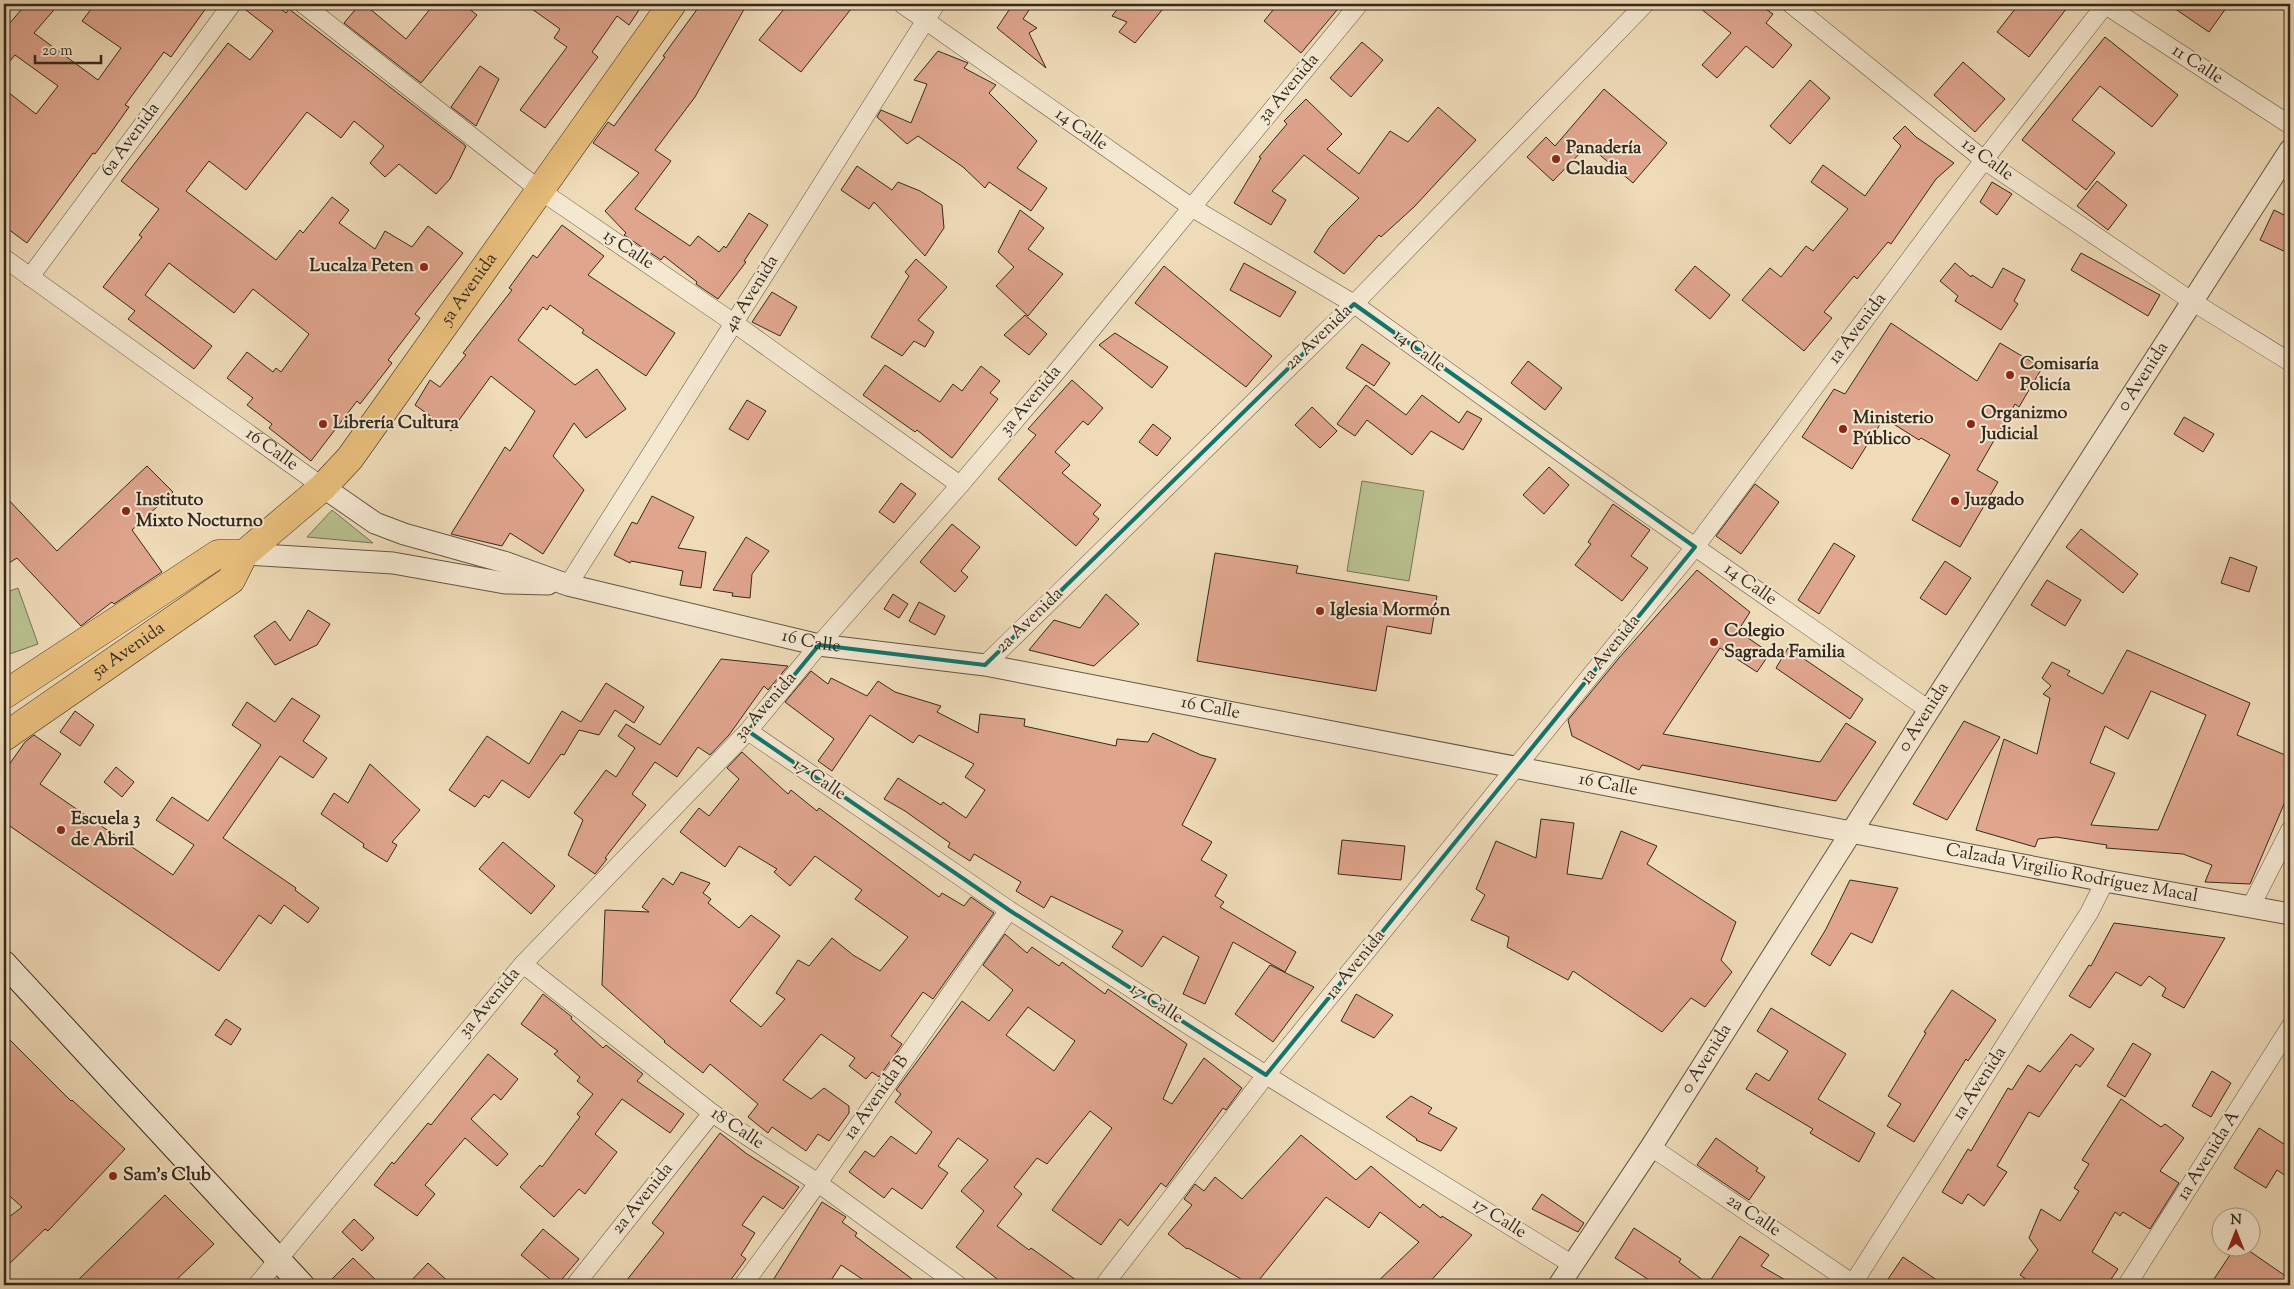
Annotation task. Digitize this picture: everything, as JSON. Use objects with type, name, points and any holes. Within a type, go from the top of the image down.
[{"type":"main road","name":"5a Avenida","points":[[4,737],[231,580],[244,554],[323,487],[350,458],[672,4]]},
{"type":"main road","name":"5a Avenida","points":[[4,695],[218,554],[244,554]]},
{"type":"main road","points":[[4,963],[302,1285]]},
{"type":"street","name":"6a Avenida","points":[[30,277],[232,4]]},
{"type":"street","name":"15 Calle","points":[[303,4],[541,191],[734,323],[960,485]]},
{"type":"street","name":"14 Calle","points":[[902,4],[1191,207],[1354,304],[1695,547],[1929,710]]},
{"type":"street","name":"4a Avenida","points":[[568,585],[936,4]]},
{"type":"street","name":"3a Avenida","points":[[257,1285],[523,964],[748,731],[819,645],[960,485],[1058,370],[1360,4]]},
{"type":"street","name":"2a Avenida","points":[[985,665],[1354,304],[1645,4]]},
{"type":"street","name":"12 Calle","points":[[1791,4],[1984,160],[2193,302],[2290,362]]},
{"type":"street","name":"1a Avenida","points":[[1104,1285],[1266,1075],[1695,547],[1984,160],[2104,4]]},
{"type":"street","name":"11 Calle","points":[[2104,4],[2290,125]]},
{"type":"street","name":"0 Avenida","points":[[1559,1285],[1651,1147],[1854,831],[1929,710],[2290,150]]},
{"type":"street","name":"16 Calle","points":[[4,258],[375,523],[404,534],[504,562],[568,585],[819,645],[985,665],[1854,831]]},
{"type":"street","name":"16 Calle","points":[[244,554],[393,563],[505,582],[568,585]]},
{"type":"street","name":"17 Calle","points":[[748,731],[1009,910],[1266,1075],[1573,1265]]},
{"type":"street","points":[[2251,906],[2290,830]]},
{"type":"street","name":"Calzada Virgilio Rodríguez Macal","points":[[1854,831],[2105,881],[2290,914]]},
{"type":"street","name":"1a Avenida","points":[[1854,1285],[2089,914],[2105,881]]},
{"type":"street","name":"1a Avenida B","points":[[743,1285],[818,1183],[1009,910]]},
{"type":"street","name":"18 Calle","points":[[523,964],[712,1114],[818,1183],[947,1283]]},
{"type":"street","name":"1a Avenida A","points":[[2127,1285],[2290,1027]]},
{"type":"street","name":"2a Avenida","points":[[574,1285],[712,1114]]},
{"type":"street","name":"2a Calle","points":[[1651,1147],[1854,1285]]},
{"type":"highlighted area","points":[[1354,304],[1695,547],[1266,1075],[1009,910],[748,731],[819,645],[985,665]]},
{"type":"green space","points":[[1362,481],[1424,491],[1409,581],[1347,571]]},
{"type":"green space","points":[[332,510],[373,543],[307,537]]},
{"type":"green space","points":[[18,588],[38,644],[4,656],[4,593]]},
{"type":"building","points":[[26,4],[59,4],[34,33],[98,80],[121,48],[82,21],[95,4],[209,4],[171,57],[164,52],[125,105],[129,107],[112,131],[95,154],[93,153],[27,243],[4,226],[4,89],[36,114],[58,86],[15,55],[4,68],[4,30]]},
{"type":"building","points":[[242,4],[274,4],[286,13],[289,9],[466,146],[450,179],[436,194],[399,164],[385,177],[370,163],[384,146],[354,121],[341,138],[307,112],[246,190],[209,161],[186,191],[276,260],[300,230],[303,233],[332,197],[349,210],[339,223],[375,249],[385,231],[412,247],[428,226],[463,253],[415,314],[420,318],[388,360],[392,363],[360,404],[357,401],[311,461],[269,428],[272,424],[247,405],[253,398],[227,378],[247,352],[273,372],[276,368],[281,372],[309,334],[253,289],[234,313],[169,263],[145,295],[212,346],[194,369],[128,319],[135,311],[103,287],[142,237],[139,235],[159,209],[121,181],[228,43],[250,60],[273,31],[242,7]]},
{"type":"building","points":[[360,4],[364,4],[406,39],[434,4],[463,4],[477,15],[421,83],[344,23]]},
{"type":"building","points":[[525,4],[643,4],[629,25],[617,16],[592,52],[598,57],[545,128],[520,110],[567,47],[554,38],[560,29]]},
{"type":"building","points":[[701,4],[747,4],[695,97],[655,150],[671,161],[635,209],[690,246],[698,236],[719,252],[724,246],[726,248],[749,213],[768,225],[744,261],[746,262],[718,299],[696,284],[697,282],[664,256],[661,260],[624,235],[626,233],[605,211],[639,173],[593,143],[608,122],[614,126]]},
{"type":"building","points":[[788,4],[855,4],[801,72],[759,40]]},
{"type":"building","points":[[1013,4],[1033,4],[1023,19],[1037,28],[1029,33],[1046,68],[997,28]]},
{"type":"building","points":[[1121,4],[1167,4],[1135,43],[1119,32],[1127,22],[1112,16]]},
{"type":"building","points":[[1278,4],[1342,4],[1301,53],[1264,21]]},
{"type":"building","points":[[1695,4],[1758,4],[1773,14],[1766,23],[1792,45],[1773,68],[1746,46],[1717,78],[1702,65],[1731,33]]},
{"type":"building","points":[[2019,4],[2070,4],[2029,57],[1997,32]]},
{"type":"building","points":[[2168,4],[2229,4],[2209,32]]},
{"type":"building","points":[[2105,37],[2178,95],[2152,127],[2100,86],[2072,120],[2115,153],[2086,190],[2022,140]]},
{"type":"building","points":[[1362,42],[1383,60],[1351,97],[1330,78]]},
{"type":"building","points":[[938,51],[968,63],[964,68],[996,85],[989,93],[1037,141],[1017,168],[1047,188],[1031,211],[989,182],[985,188],[963,167],[918,136],[907,144],[877,117],[881,110],[911,123],[927,84],[914,80]]},
{"type":"building","points":[[1963,62],[2005,99],[1975,132],[1934,95]]},
{"type":"building","points":[[480,66],[499,79],[476,126],[451,107]]},
{"type":"building","points":[[1810,80],[1830,98],[1790,144],[1770,126]]},
{"type":"building","points":[[1604,89],[1667,143],[1633,183],[1588,145],[1553,181],[1527,157],[1546,137],[1555,146]]},
{"type":"building","points":[[1306,99],[1342,134],[1327,149],[1359,174],[1390,131],[1408,142],[1438,107],[1476,140],[1414,207],[1381,237],[1379,235],[1344,274],[1314,252],[1329,228],[1359,198],[1304,155],[1272,191],[1286,200],[1271,225],[1234,203],[1261,158],[1259,157],[1287,124],[1284,121]]},
{"type":"building","points":[[1905,126],[1916,137],[1954,163],[1936,179],[1891,244],[1888,242],[1857,279],[1854,276],[1824,312],[1832,318],[1804,351],[1742,300],[1770,268],[1781,277],[1806,246],[1813,251],[1848,209],[1811,182],[1823,165],[1865,196],[1901,146],[1893,138]]},
{"type":"building","points":[[857,166],[892,190],[898,182],[920,191],[942,205],[944,228],[925,256],[874,202],[869,209],[841,190]]},
{"type":"building","points":[[2097,181],[2127,205],[2108,230],[2077,206]]},
{"type":"building","points":[[1992,182],[2012,194],[1997,215],[1980,202]]},
{"type":"building","points":[[1020,210],[1044,228],[1028,249],[1063,274],[1028,316],[996,286],[1014,267],[998,252]]},
{"type":"building","points":[[2274,210],[2290,218],[2290,254],[2260,240]]},
{"type":"building","points":[[562,225],[604,256],[588,275],[675,333],[646,376],[582,333],[584,330],[550,305],[547,310],[543,307],[518,340],[575,385],[597,369],[626,409],[586,438],[574,423],[553,456],[584,490],[543,554],[510,533],[502,546],[451,534],[505,447],[510,451],[535,411],[491,376],[451,431],[415,405],[430,380],[440,387],[466,355],[463,353],[512,290],[509,288],[533,255],[537,258]]},
{"type":"building","points":[[2081,253],[2160,295],[2148,316],[2071,270]]},
{"type":"building","points":[[916,259],[947,287],[918,320],[934,332],[925,347],[914,341],[902,356],[871,337],[909,276],[905,272]]},
{"type":"building","points":[[1244,263],[1296,292],[1280,317],[1230,290]]},
{"type":"building","points":[[1955,263],[1971,277],[1972,275],[1992,288],[2003,268],[2025,280],[2014,301],[2018,304],[2001,330],[1955,301],[1958,296],[1940,281]]},
{"type":"building","points":[[1164,266],[1272,356],[1246,387],[1135,303]]},
{"type":"building","points":[[1695,266],[1730,295],[1710,319],[1675,290]]},
{"type":"building","points":[[772,292],[797,307],[780,336],[752,322]]},
{"type":"building","points":[[1025,315],[1047,334],[1029,355],[1004,335]]},
{"type":"building","points":[[1891,323],[1977,381],[2000,343],[2042,368],[2019,407],[2015,404],[1977,470],[1998,482],[1960,547],[1912,520],[1950,455],[1921,438],[1919,440],[1884,418],[1852,469],[1802,437],[1834,389],[1845,394]]},
{"type":"building","points":[[1115,333],[1168,367],[1152,388],[1099,345]]},
{"type":"building","points":[[1362,344],[1390,363],[1374,386],[1346,368]]},
{"type":"building","points":[[1528,361],[1562,388],[1545,410],[1511,383]]},
{"type":"building","points":[[885,365],[940,402],[953,384],[962,391],[981,366],[1000,381],[990,393],[998,399],[952,458],[917,430],[915,432],[863,395]]},
{"type":"building","points":[[1072,380],[1103,408],[1088,425],[1083,421],[1055,452],[1070,465],[1062,473],[1101,505],[1093,514],[1099,519],[1076,546],[998,479],[1036,435],[1028,429]]},
{"type":"building","points":[[1366,385],[1406,415],[1422,395],[1459,423],[1467,411],[1482,419],[1463,450],[1431,431],[1412,455],[1367,420],[1355,436],[1337,424]]},
{"type":"building","points":[[747,400],[766,411],[748,440],[729,429]]},
{"type":"building","points":[[1312,407],[1337,431],[1320,448],[1295,425]]},
{"type":"building","points":[[2184,417],[2214,434],[2203,452],[2174,434]]},
{"type":"building","points":[[1153,424],[1171,438],[1157,456],[1139,442]]},
{"type":"building","points":[[147,466],[173,492],[132,530],[162,572],[114,604],[112,602],[81,626],[17,558],[4,566],[4,495],[57,551]]},
{"type":"building","points":[[1549,467],[1569,485],[1544,514],[1523,495]]},
{"type":"building","points":[[901,483],[916,494],[894,523],[879,512]]},
{"type":"building","points":[[1755,484],[1779,502],[1741,554],[1716,536]]},
{"type":"building","points":[[652,496],[694,517],[678,548],[706,552],[701,588],[680,585],[683,571],[631,561],[630,563],[614,555],[632,522],[637,524]]},
{"type":"building","points":[[1613,504],[1650,530],[1631,556],[1648,568],[1622,601],[1575,565],[1591,544],[1588,542]]},
{"type":"building","points":[[952,524],[980,547],[961,571],[968,577],[955,592],[920,562]]},
{"type":"building","points":[[2081,529],[2138,574],[2123,593],[2066,547]]},
{"type":"building","points":[[746,537],[769,551],[752,574],[750,598],[732,596],[733,593],[713,590]]},
{"type":"building","points":[[1834,543],[1855,556],[1819,614],[1798,600]]},
{"type":"building","name":"Iglesia Mormón","points":[[1215,553],[1298,566],[1296,573],[1437,596],[1431,634],[1387,626],[1376,691],[1197,661]]},
{"type":"building","points":[[2230,557],[2257,567],[2249,592],[2221,583]]},
{"type":"building","points":[[1945,561],[1971,578],[1946,615],[1920,598]]},
{"type":"building","points":[[1697,570],[1750,612],[1738,631],[1770,653],[1757,672],[1720,648],[1663,734],[1820,762],[1846,723],[1876,742],[1836,801],[1642,765],[1639,770],[1572,736],[1568,720],[1619,658]]},
{"type":"building","points":[[2047,580],[2081,600],[2065,626],[2031,605]]},
{"type":"building","points":[[893,594],[908,604],[899,618],[884,609]]},
{"type":"building","points":[[1106,594],[1139,624],[1094,666],[1029,650],[1054,620],[1080,628]]},
{"type":"building","points":[[919,602],[945,616],[935,635],[909,621]]},
{"type":"building","points":[[308,610],[330,624],[317,645],[275,665],[254,636],[275,621],[290,641]]},
{"type":"building","points":[[1788,648],[1863,699],[1850,719],[1776,668]]},
{"type":"building","points":[[2127,650],[2250,703],[2237,735],[2290,757],[2290,790],[2250,884],[2205,882],[2212,865],[2183,854],[2106,848],[2107,845],[2056,837],[2038,839],[2035,847],[1976,830],[2004,739],[2037,754],[2050,698],[2043,694],[2051,686],[2042,678],[2052,662],[2070,671],[2067,675],[2103,694]],"holes":[[[2151,691],[2206,715],[2158,830],[2091,825],[2115,773],[2090,763],[2105,726],[2128,739]]]},
{"type":"building","points":[[721,659],[788,666],[768,690],[764,686],[729,735],[710,755],[698,747],[677,777],[655,762],[632,794],[646,805],[595,874],[568,855],[583,820],[574,813],[606,770],[616,777],[635,748],[618,736],[626,724],[660,745]]},
{"type":"building","points":[[811,671],[828,684],[831,678],[867,696],[878,681],[895,692],[941,706],[937,712],[978,733],[980,714],[1025,719],[1024,726],[1116,746],[1117,739],[1148,742],[1153,733],[1201,755],[1216,759],[1182,825],[1212,842],[1201,860],[1227,875],[1215,896],[1224,902],[1220,907],[1296,952],[1285,972],[1233,942],[1205,1004],[1183,994],[1199,957],[1163,936],[1142,967],[1112,947],[1123,931],[1051,896],[1044,908],[1016,891],[1021,882],[974,854],[970,861],[948,847],[950,843],[905,811],[884,799],[898,778],[941,805],[943,802],[966,818],[985,790],[965,777],[974,764],[919,735],[913,743],[870,715],[832,771],[818,761],[834,739],[785,702]]},
{"type":"building","points":[[606,683],[644,707],[634,723],[615,710],[599,735],[579,730],[564,755],[561,754],[529,798],[502,780],[489,798],[484,795],[475,807],[449,790],[487,736],[529,764],[562,711],[581,722]]},
{"type":"building","name":"Escuela 3 de Abril","points":[[292,698],[320,716],[303,741],[327,758],[313,778],[280,756],[223,838],[296,888],[295,890],[319,908],[308,923],[284,905],[271,924],[259,915],[219,971],[4,822],[4,772],[25,742],[34,735],[61,754],[40,784],[173,875],[194,845],[156,820],[172,797],[208,821],[261,745],[232,725],[247,702],[275,722]]},
{"type":"building","points":[[75,711],[94,725],[80,746],[60,732]]},
{"type":"building","points":[[1964,721],[2000,737],[1947,820],[1913,804]]},
{"type":"building","points":[[742,752],[788,794],[791,790],[817,811],[819,808],[939,897],[942,893],[964,906],[971,897],[994,913],[933,999],[923,992],[891,1036],[902,1044],[879,1077],[872,1072],[866,1079],[849,1066],[855,1058],[821,1034],[783,1080],[811,1099],[824,1088],[849,1106],[849,1113],[829,1141],[818,1134],[806,1151],[772,1127],[768,1133],[748,1117],[758,1104],[710,1064],[703,1073],[664,1042],[602,985],[605,910],[649,912],[642,907],[663,878],[673,885],[681,872],[710,883],[703,893],[711,899],[708,903],[739,928],[751,915],[780,936],[730,1001],[761,1027],[785,999],[776,993],[798,960],[809,966],[832,938],[853,955],[880,971],[908,937],[855,899],[862,890],[815,856],[790,886],[774,872],[777,869],[739,846],[725,867],[680,832],[699,808],[709,816],[739,779],[727,768]]},
{"type":"building","points":[[370,764],[420,810],[392,842],[397,845],[387,862],[363,847],[364,844],[321,814],[334,793],[348,803]]},
{"type":"building","points":[[116,767],[134,782],[122,797],[104,782]]},
{"type":"building","points":[[1541,819],[1574,823],[1567,874],[1602,879],[1621,831],[1657,846],[1647,864],[1736,922],[1721,960],[1732,972],[1705,1007],[1691,998],[1662,1032],[1573,971],[1568,980],[1507,947],[1509,937],[1471,920],[1485,895],[1476,889],[1496,841],[1536,858]]},
{"type":"building","points":[[1342,840],[1405,846],[1401,880],[1338,874]]},
{"type":"building","points":[[503,842],[555,886],[531,914],[479,869]]},
{"type":"building","points":[[1850,880],[1898,888],[1872,943],[1851,933],[1830,966],[1811,954],[1826,929]]},
{"type":"building","points":[[2114,923],[2225,938],[2184,1008],[2162,996],[2166,988],[2149,976],[2141,986],[2116,972],[2090,1008],[2069,996],[2089,965],[2091,966]]},
{"type":"building","points":[[1005,934],[1027,953],[1032,947],[1059,966],[1062,962],[1105,994],[1108,989],[1187,1044],[1163,1099],[1172,1104],[1204,1058],[1242,1088],[1226,1110],[1223,1108],[1166,1187],[1161,1183],[1128,1226],[1120,1219],[1101,1245],[1052,1210],[1112,1128],[1090,1111],[1047,1164],[1037,1158],[1014,1187],[1022,1194],[997,1226],[1029,1250],[1031,1248],[1083,1285],[1005,1285],[956,1247],[984,1211],[961,1191],[988,1160],[958,1138],[938,1166],[948,1173],[922,1209],[892,1188],[884,1198],[849,1172],[865,1151],[874,1157],[891,1136],[916,1154],[932,1132],[895,1102],[901,1094],[896,1090],[962,1001],[989,1021],[1013,990],[983,965]],"holes":[[[1028,1007],[1075,1041],[1054,1071],[1006,1035]]]},
{"type":"building","points":[[1270,965],[1314,987],[1273,1042],[1235,1014]]},
{"type":"building","points":[[1952,990],[1996,1020],[1968,1061],[1966,1059],[1914,1142],[1887,1126],[1901,1104],[1888,1096],[1926,1033],[1924,1032]]},
{"type":"building","points":[[543,994],[572,1017],[571,1019],[603,1048],[606,1045],[643,1074],[637,1081],[684,1114],[670,1133],[622,1099],[595,1134],[617,1152],[585,1194],[579,1189],[554,1217],[520,1187],[540,1165],[542,1167],[580,1117],[577,1114],[593,1094],[577,1081],[580,1077],[554,1054],[558,1051],[521,1024]]},
{"type":"building","points":[[1356,994],[1393,1015],[1374,1038],[1341,1021]]},
{"type":"building","points":[[1771,1008],[1846,1054],[1818,1099],[1875,1133],[1859,1162],[1810,1133],[1813,1129],[1746,1089],[1756,1073],[1769,1081],[1788,1051],[1757,1031]]},
{"type":"building","points":[[226,1019],[241,1029],[231,1045],[215,1035]]},
{"type":"building","points":[[4,1034],[71,1101],[125,1149],[48,1231],[45,1229],[4,1269],[4,1221],[22,1207],[4,1191]]},
{"type":"building","points":[[2071,1034],[2094,1049],[2080,1067],[2076,1064],[2039,1117],[2029,1112],[1997,1166],[2007,1172],[1984,1206],[1968,1194],[1962,1204],[1942,1192],[1968,1149],[1971,1151],[2008,1088],[2012,1090],[2028,1065],[2040,1072]]},
{"type":"building","points":[[2133,1043],[2151,1054],[2125,1097],[2107,1086]]},
{"type":"building","points":[[488,1054],[518,1079],[501,1100],[494,1094],[471,1119],[508,1154],[497,1166],[465,1138],[425,1185],[435,1194],[417,1216],[374,1185],[392,1162],[394,1164],[428,1123],[431,1125]]},
{"type":"building","points":[[2212,1071],[2231,1083],[2211,1117],[2192,1106]]},
{"type":"building","points":[[1411,1096],[1432,1108],[1428,1113],[1457,1128],[1441,1151],[1416,1140],[1386,1117]]},
{"type":"building","points":[[2121,1099],[2161,1127],[2165,1124],[2184,1138],[2160,1171],[2179,1183],[2150,1229],[2123,1212],[2120,1216],[2115,1212],[2092,1252],[2118,1269],[2107,1285],[2034,1285],[2020,1275],[2038,1250],[2029,1238],[2041,1209],[2060,1221],[2079,1191],[2074,1188],[2089,1164],[2082,1160]]},
{"type":"building","points":[[2259,1128],[2290,1148],[2290,1179],[2277,1170],[2266,1188],[2234,1168]]},
{"type":"building","points":[[720,1133],[747,1154],[799,1187],[783,1209],[763,1196],[742,1225],[755,1233],[741,1255],[746,1259],[727,1285],[623,1285],[664,1233],[652,1223]]},
{"type":"building","points":[[1301,1135],[1356,1180],[1371,1166],[1420,1208],[1423,1204],[1441,1218],[1442,1216],[1472,1235],[1427,1285],[1374,1285],[1419,1242],[1380,1212],[1369,1228],[1326,1197],[1255,1285],[1251,1285],[1187,1249],[1168,1234],[1192,1205],[1184,1199],[1195,1184],[1204,1191],[1215,1177],[1242,1199]]},
{"type":"building","points":[[1716,1138],[1758,1168],[1756,1171],[1765,1177],[1749,1200],[1697,1165]]},
{"type":"building","points":[[1542,1194],[1584,1223],[1578,1232],[1532,1209]]},
{"type":"building","points":[[165,1195],[214,1244],[171,1285],[73,1285]]},
{"type":"building","points":[[822,1202],[846,1217],[842,1222],[857,1233],[855,1236],[920,1285],[871,1285],[841,1265],[828,1285],[770,1285]]},
{"type":"building","points":[[354,1219],[374,1238],[362,1251],[342,1232]]},
{"type":"building","points":[[1634,1228],[1681,1259],[1679,1262],[1708,1284],[1740,1236],[1769,1255],[1761,1266],[1794,1285],[1657,1285],[1615,1258]]},
{"type":"building","points":[[543,1229],[579,1259],[557,1285],[521,1255]]},
{"type":"building","points":[[2229,1256],[2257,1256],[2290,1279],[2290,1285],[2210,1285]]},
{"type":"building","points":[[1903,1257],[1944,1285],[1884,1285]]},
{"type":"building","points":[[353,1258],[381,1285],[326,1285]]},
{"type":"building","points":[[428,1263],[452,1285],[407,1285]]},
{"type":"place","name":"Panadería Claudia","points":[[1556,159]]},
{"type":"place","name":"Lucalza Peten","points":[[424,267]]},
{"type":"place","name":"Comisaría Policía","points":[[2010,375]]},
{"type":"place","name":"Librería Cultura","points":[[323,424]]},
{"type":"place","name":"Organizmo Judicial","points":[[1971,424]]},
{"type":"place","name":"Ministerio Público","points":[[1843,429]]},
{"type":"place","name":"Juzgado","points":[[1955,501]]},
{"type":"place","name":"Instituto Mixto Nocturno","points":[[126,511]]},
{"type":"place","name":"Iglesia Mormón","points":[[1320,611]]},
{"type":"place","name":"Colegio Sagrada Familia","points":[[1714,642]]},
{"type":"place","name":"Escuela 3 de Abril","points":[[61,830]]},
{"type":"place","name":"Sam's Club","points":[[113,1176]]}]
